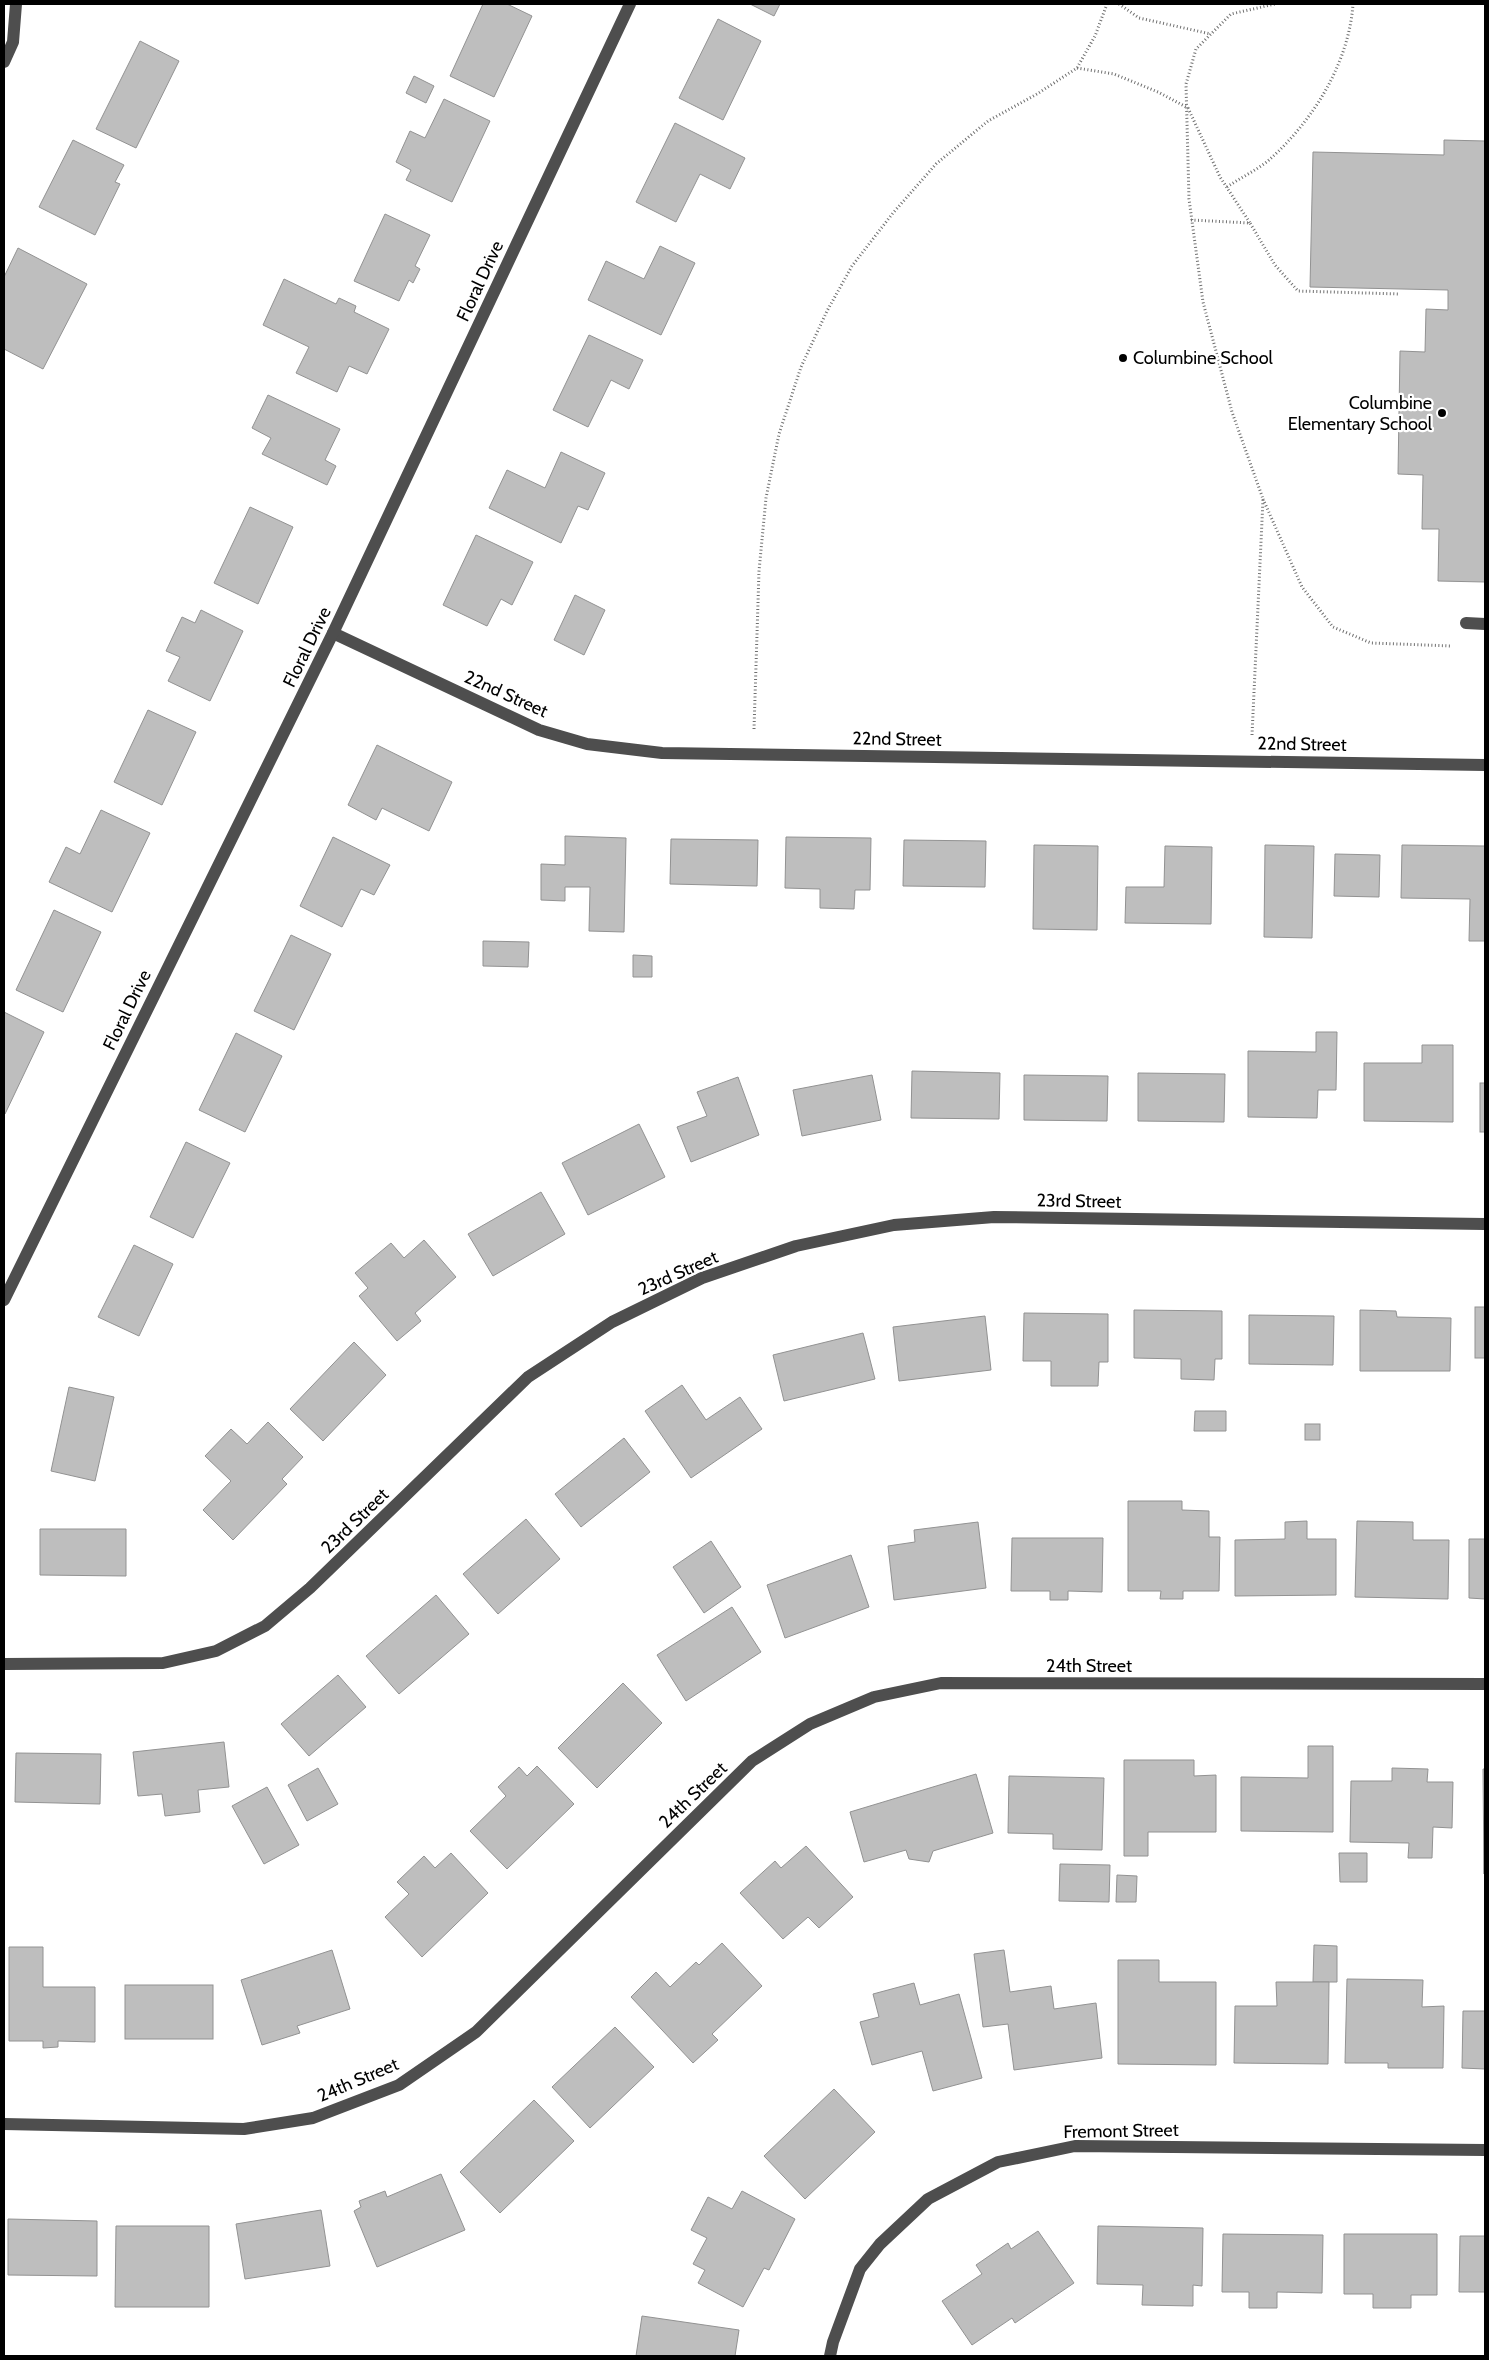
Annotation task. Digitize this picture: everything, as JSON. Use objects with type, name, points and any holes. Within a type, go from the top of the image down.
[{"type":"street","points":[[4,62],[13,42],[16,4]]},
{"type":"street","name":"Floral Drive","points":[[4,1300],[333,633],[630,4]]},
{"type":"street","points":[[1466,623],[1485,624]]},
{"type":"street","name":"22nd Street","points":[[333,633],[539,730],[587,744],[662,753],[1485,765]]},
{"type":"street","name":"23rd Street","points":[[4,1664],[163,1663],[216,1650],[265,1626],[310,1588],[528,1377],[612,1322],[694,1282],[796,1246],[894,1225],[994,1217],[1485,1224]]},
{"type":"street","name":"24th Street","points":[[4,2124],[244,2129],[313,2118],[399,2085],[476,2032],[752,1762],[810,1724],[874,1698],[941,1683],[1485,1684]]},
{"type":"street","name":"Fremont Street","points":[[830,2356],[832,2342],[860,2269],[880,2244],[928,2199],[998,2162],[1075,2146],[1485,2150]]},
{"type":"path","points":[[755,754],[759,570],[766,498],[779,434],[801,367],[827,311],[852,266],[893,213],[936,164],[988,121],[1037,94],[1077,68],[1095,36],[1107,4]]},
{"type":"path","points":[[1119,4],[1139,18],[1211,34]]},
{"type":"path","points":[[1275,4],[1231,14],[1196,49],[1186,84],[1189,199],[1208,320],[1232,412],[1263,499],[1302,587],[1333,627],[1371,643],[1459,647]]},
{"type":"path","points":[[1227,187],[1268,160],[1310,116],[1337,67],[1352,24],[1353,4]]},
{"type":"path","points":[[1077,68],[1114,74],[1158,92],[1188,108],[1227,187],[1275,266],[1298,291],[1400,294]]},
{"type":"path","points":[[1192,220],[1250,223]]},
{"type":"path","points":[[1251,761],[1263,499]]},
{"type":"building","points":[[483,4],[507,4],[532,16],[494,97],[450,76]]},
{"type":"building","points":[[750,4],[780,4],[774,16]]},
{"type":"building","points":[[718,19],[761,41],[723,120],[679,98]]},
{"type":"building","points":[[140,41],[179,61],[136,148],[96,129]]},
{"type":"building","points":[[414,76],[434,86],[426,103],[406,93]]},
{"type":"building","points":[[444,99],[490,121],[452,202],[406,180],[411,170],[396,162],[410,131],[425,138]]},
{"type":"building","points":[[675,123],[745,158],[730,189],[700,174],[676,222],[636,202]]},
{"type":"building","points":[[73,140],[124,165],[115,182],[120,184],[95,235],[39,207]]},
{"type":"building","name":"Columbine Elementary School","points":[[1444,140],[1485,141],[1485,582],[1438,581],[1439,529],[1422,529],[1423,475],[1398,474],[1400,351],[1425,352],[1426,309],[1448,310],[1448,290],[1310,287],[1313,152],[1444,155]]},
{"type":"building","points":[[385,214],[430,235],[415,266],[420,269],[413,283],[409,280],[399,301],[354,281]]},
{"type":"building","points":[[660,246],[695,263],[661,335],[588,300],[606,261],[644,279]]},
{"type":"building","points":[[18,248],[87,284],[43,369],[4,349],[4,277]]},
{"type":"building","points":[[284,279],[336,304],[339,298],[356,306],[354,312],[389,329],[367,374],[349,366],[337,392],[296,373],[309,347],[263,325]]},
{"type":"building","points":[[589,335],[643,360],[629,389],[611,380],[588,427],[553,410]]},
{"type":"building","points":[[268,395],[340,429],[325,460],[336,466],[327,485],[262,454],[271,438],[252,428]]},
{"type":"building","points":[[561,452],[605,473],[588,510],[578,506],[561,543],[489,508],[507,470],[545,488]]},
{"type":"building","points":[[250,507],[293,527],[258,604],[214,583]]},
{"type":"building","points":[[476,535],[533,562],[512,605],[501,599],[487,626],[443,605]]},
{"type":"building","points":[[575,595],[605,610],[584,655],[554,640]]},
{"type":"building","points":[[201,610],[243,631],[210,701],[168,681],[180,657],[166,651],[182,617],[195,623]]},
{"type":"building","points":[[148,710],[196,732],[162,805],[114,782]]},
{"type":"building","points":[[377,745],[452,782],[429,831],[382,808],[376,820],[348,805]]},
{"type":"building","points":[[101,810],[150,833],[112,912],[49,882],[66,847],[80,854]]},
{"type":"building","points":[[565,836],[626,838],[624,932],[589,931],[590,887],[565,887],[565,901],[541,900],[541,864],[565,865]]},
{"type":"building","points":[[333,837],[390,865],[374,895],[361,889],[342,927],[300,906]]},
{"type":"building","points":[[786,837],[871,838],[870,890],[855,890],[854,909],[820,908],[820,889],[785,888]]},
{"type":"building","points":[[671,839],[758,840],[757,886],[670,884]]},
{"type":"building","points":[[904,840],[986,841],[985,887],[903,886]]},
{"type":"building","points":[[1034,845],[1098,846],[1097,930],[1033,929]]},
{"type":"building","points":[[1265,845],[1314,846],[1312,938],[1264,937]]},
{"type":"building","points":[[1402,845],[1485,846],[1485,941],[1469,941],[1470,899],[1401,898]]},
{"type":"building","points":[[1165,846],[1212,847],[1211,924],[1125,923],[1126,887],[1164,887]]},
{"type":"building","points":[[1335,854],[1380,855],[1379,897],[1334,896]]},
{"type":"building","points":[[54,910],[101,932],[63,1012],[16,990]]},
{"type":"building","points":[[291,935],[331,954],[294,1030],[254,1011]]},
{"type":"building","points":[[483,941],[529,942],[528,967],[483,966]]},
{"type":"building","points":[[633,955],[652,956],[652,977],[633,977]]},
{"type":"building","points":[[4,1012],[44,1032],[5,1114],[4,1113]]},
{"type":"building","points":[[1316,1032],[1337,1032],[1336,1090],[1318,1090],[1317,1118],[1248,1117],[1248,1051],[1316,1052]]},
{"type":"building","points":[[236,1033],[282,1056],[245,1132],[199,1110]]},
{"type":"building","points":[[1422,1045],[1453,1045],[1453,1122],[1364,1121],[1364,1063],[1422,1063]]},
{"type":"building","points":[[912,1071],[1000,1073],[999,1119],[911,1118]]},
{"type":"building","points":[[1138,1073],[1225,1074],[1224,1122],[1138,1121]]},
{"type":"building","points":[[872,1075],[881,1120],[802,1136],[793,1090]]},
{"type":"building","points":[[1024,1075],[1108,1076],[1107,1121],[1024,1120]]},
{"type":"building","points":[[738,1077],[759,1135],[691,1162],[677,1127],[707,1116],[697,1092]]},
{"type":"building","points":[[1480,1083],[1485,1083],[1485,1132],[1480,1132]]},
{"type":"building","points":[[639,1124],[665,1177],[588,1215],[562,1163]]},
{"type":"building","points":[[186,1142],[230,1163],[193,1238],[150,1217]]},
{"type":"building","points":[[541,1192],[565,1234],[493,1276],[468,1234]]},
{"type":"building","points":[[424,1240],[456,1277],[415,1313],[421,1321],[397,1341],[359,1296],[368,1288],[355,1273],[391,1243],[404,1258]]},
{"type":"building","points":[[134,1245],[173,1264],[139,1336],[98,1317]]},
{"type":"building","points":[[1475,1307],[1485,1307],[1485,1358],[1475,1358]]},
{"type":"building","points":[[1134,1310],[1222,1311],[1222,1359],[1215,1359],[1214,1380],[1181,1379],[1181,1359],[1134,1358]]},
{"type":"building","points":[[1360,1310],[1396,1311],[1397,1317],[1451,1318],[1450,1371],[1360,1371]]},
{"type":"building","points":[[1024,1313],[1108,1314],[1108,1362],[1099,1362],[1098,1386],[1051,1386],[1051,1361],[1023,1361]]},
{"type":"building","points":[[1249,1315],[1334,1316],[1333,1365],[1249,1364]]},
{"type":"building","points":[[985,1316],[991,1370],[899,1381],[893,1327]]},
{"type":"building","points":[[863,1333],[875,1379],[784,1401],[773,1355]]},
{"type":"building","points":[[354,1342],[386,1375],[323,1441],[290,1409]]},
{"type":"building","points":[[682,1385],[706,1420],[740,1397],[762,1429],[691,1478],[645,1411]]},
{"type":"building","points":[[69,1387],[114,1397],[95,1481],[51,1471]]},
{"type":"building","points":[[1195,1411],[1226,1411],[1226,1431],[1194,1431]]},
{"type":"building","points":[[268,1422],[303,1457],[282,1479],[287,1484],[233,1540],[203,1510],[231,1481],[205,1456],[231,1429],[247,1444]]},
{"type":"building","points":[[1305,1424],[1320,1424],[1320,1440],[1305,1440]]},
{"type":"building","points":[[624,1438],[650,1472],[581,1527],[555,1494]]},
{"type":"building","points":[[1128,1501],[1182,1501],[1182,1510],[1209,1511],[1209,1537],[1220,1537],[1219,1591],[1183,1591],[1183,1599],[1160,1599],[1161,1591],[1128,1591]]},
{"type":"building","points":[[526,1519],[560,1559],[498,1614],[463,1574]]},
{"type":"building","points":[[1307,1521],[1307,1539],[1336,1539],[1336,1595],[1235,1596],[1235,1540],[1285,1539],[1285,1522]]},
{"type":"building","points":[[1357,1521],[1413,1522],[1413,1540],[1449,1540],[1448,1599],[1355,1597]]},
{"type":"building","points":[[978,1522],[986,1588],[894,1600],[888,1546],[915,1542],[914,1530]]},
{"type":"building","points":[[40,1529],[126,1529],[126,1576],[40,1575]]},
{"type":"building","points":[[1012,1538],[1103,1538],[1102,1592],[1068,1591],[1068,1600],[1050,1600],[1050,1591],[1011,1591]]},
{"type":"building","points":[[1469,1539],[1485,1539],[1485,1599],[1469,1598]]},
{"type":"building","points":[[711,1541],[741,1587],[704,1613],[673,1567]]},
{"type":"building","points":[[851,1555],[869,1607],[785,1638],[767,1585]]},
{"type":"building","points":[[436,1595],[469,1634],[399,1694],[366,1656]]},
{"type":"building","points":[[732,1607],[761,1652],[686,1701],[657,1655]]},
{"type":"building","points":[[338,1675],[366,1707],[309,1756],[281,1724]]},
{"type":"building","points":[[623,1683],[662,1723],[597,1788],[558,1748]]},
{"type":"building","points":[[224,1742],[229,1787],[198,1790],[200,1812],[165,1816],[162,1794],[138,1796],[133,1752]]},
{"type":"building","points":[[1308,1746],[1333,1746],[1333,1832],[1241,1831],[1241,1777],[1308,1778]]},
{"type":"building","points":[[16,1753],[101,1754],[100,1804],[15,1802]]},
{"type":"building","points":[[1124,1760],[1194,1760],[1194,1776],[1216,1775],[1216,1832],[1148,1832],[1148,1856],[1124,1856]]},
{"type":"building","points":[[537,1766],[574,1804],[507,1869],[470,1831],[506,1796],[498,1787],[519,1767],[527,1776]]},
{"type":"building","points":[[318,1768],[338,1804],[307,1821],[288,1785]]},
{"type":"building","points":[[1392,1768],[1428,1769],[1427,1782],[1453,1782],[1452,1828],[1433,1827],[1432,1858],[1408,1858],[1409,1843],[1350,1842],[1351,1781],[1392,1781]]},
{"type":"building","points":[[1483,1769],[1485,1769],[1484,1874]]},
{"type":"building","points":[[976,1774],[993,1833],[933,1851],[929,1862],[909,1859],[906,1850],[864,1862],[850,1812]]},
{"type":"building","points":[[1009,1776],[1104,1778],[1102,1850],[1053,1849],[1053,1834],[1008,1833]]},
{"type":"building","points":[[267,1787],[299,1845],[264,1864],[232,1806]]},
{"type":"building","points":[[806,1846],[853,1897],[819,1928],[808,1917],[783,1939],[740,1893],[775,1861],[781,1868]]},
{"type":"building","points":[[451,1853],[488,1893],[422,1957],[385,1917],[409,1894],[397,1882],[424,1856],[435,1868]]},
{"type":"building","points":[[1339,1853],[1367,1853],[1367,1882],[1340,1882]]},
{"type":"building","points":[[1060,1864],[1110,1865],[1109,1902],[1059,1901]]},
{"type":"building","points":[[1117,1875],[1137,1876],[1136,1902],[1116,1902]]},
{"type":"building","points":[[722,1943],[762,1986],[712,2034],[718,2040],[693,2063],[631,1997],[656,1972],[670,1987],[696,1962],[699,1965]]},
{"type":"building","points":[[1314,1945],[1337,1946],[1337,1982],[1313,1982]]},
{"type":"building","points":[[9,1947],[43,1947],[43,1987],[95,1987],[95,2042],[58,2041],[58,2047],[43,2048],[43,2041],[9,2041]]},
{"type":"building","points":[[332,1950],[350,2009],[297,2026],[300,2033],[262,2045],[241,1980]]},
{"type":"building","points":[[1004,1950],[1010,1992],[1051,1986],[1054,2009],[1096,2003],[1102,2058],[1014,2070],[1008,2024],[983,2027],[974,1954]]},
{"type":"building","points":[[1118,1960],[1159,1960],[1159,1982],[1216,1982],[1216,2065],[1118,2064]]},
{"type":"building","points":[[1347,1979],[1423,1980],[1422,2007],[1444,2006],[1443,2068],[1388,2068],[1388,2063],[1345,2063]]},
{"type":"building","points":[[1276,1982],[1329,1982],[1328,2064],[1234,2063],[1235,2006],[1277,2006]]},
{"type":"building","points":[[914,1983],[920,2005],[959,1994],[982,2078],[933,2091],[922,2051],[872,2065],[860,2022],[879,2017],[873,1994]]},
{"type":"building","points":[[125,1985],[213,1985],[213,2039],[125,2039]]},
{"type":"building","points":[[1463,2011],[1485,2011],[1485,2069],[1462,2068]]},
{"type":"building","points":[[615,2027],[654,2067],[590,2128],[552,2087]]},
{"type":"building","points":[[834,2089],[875,2132],[805,2199],[764,2156]]},
{"type":"building","points":[[534,2100],[574,2141],[500,2213],[460,2172]]},
{"type":"building","points":[[441,2174],[465,2230],[377,2267],[354,2211],[361,2207],[359,2201],[385,2191],[387,2197]]},
{"type":"building","points":[[742,2191],[795,2219],[769,2270],[764,2268],[743,2307],[698,2283],[705,2270],[693,2264],[707,2238],[691,2230],[708,2197],[732,2209]]},
{"type":"building","points":[[321,2210],[330,2266],[245,2279],[236,2224]]},
{"type":"building","points":[[8,2219],[97,2221],[97,2276],[8,2275]]},
{"type":"building","points":[[116,2226],[209,2226],[209,2307],[115,2307]]},
{"type":"building","points":[[1098,2226],[1203,2228],[1202,2286],[1193,2285],[1193,2306],[1142,2305],[1143,2285],[1097,2284]]},
{"type":"building","points":[[1038,2231],[1074,2283],[1015,2323],[1012,2318],[972,2345],[942,2301],[982,2274],[976,2265],[1008,2243],[1011,2249]]},
{"type":"building","points":[[1223,2234],[1323,2235],[1322,2293],[1277,2292],[1277,2308],[1249,2308],[1249,2292],[1222,2292]]},
{"type":"building","points":[[1344,2234],[1437,2234],[1437,2295],[1411,2295],[1411,2308],[1373,2308],[1373,2294],[1344,2294]]},
{"type":"building","points":[[1460,2236],[1485,2236],[1485,2292],[1459,2292]]},
{"type":"building","points":[[642,2316],[739,2330],[735,2356],[636,2356]]},
{"type":"place","name":"Columbine School","points":[[1123,358]]},
{"type":"place","name":"Columbine Elementary School","points":[[1442,413]]}]
